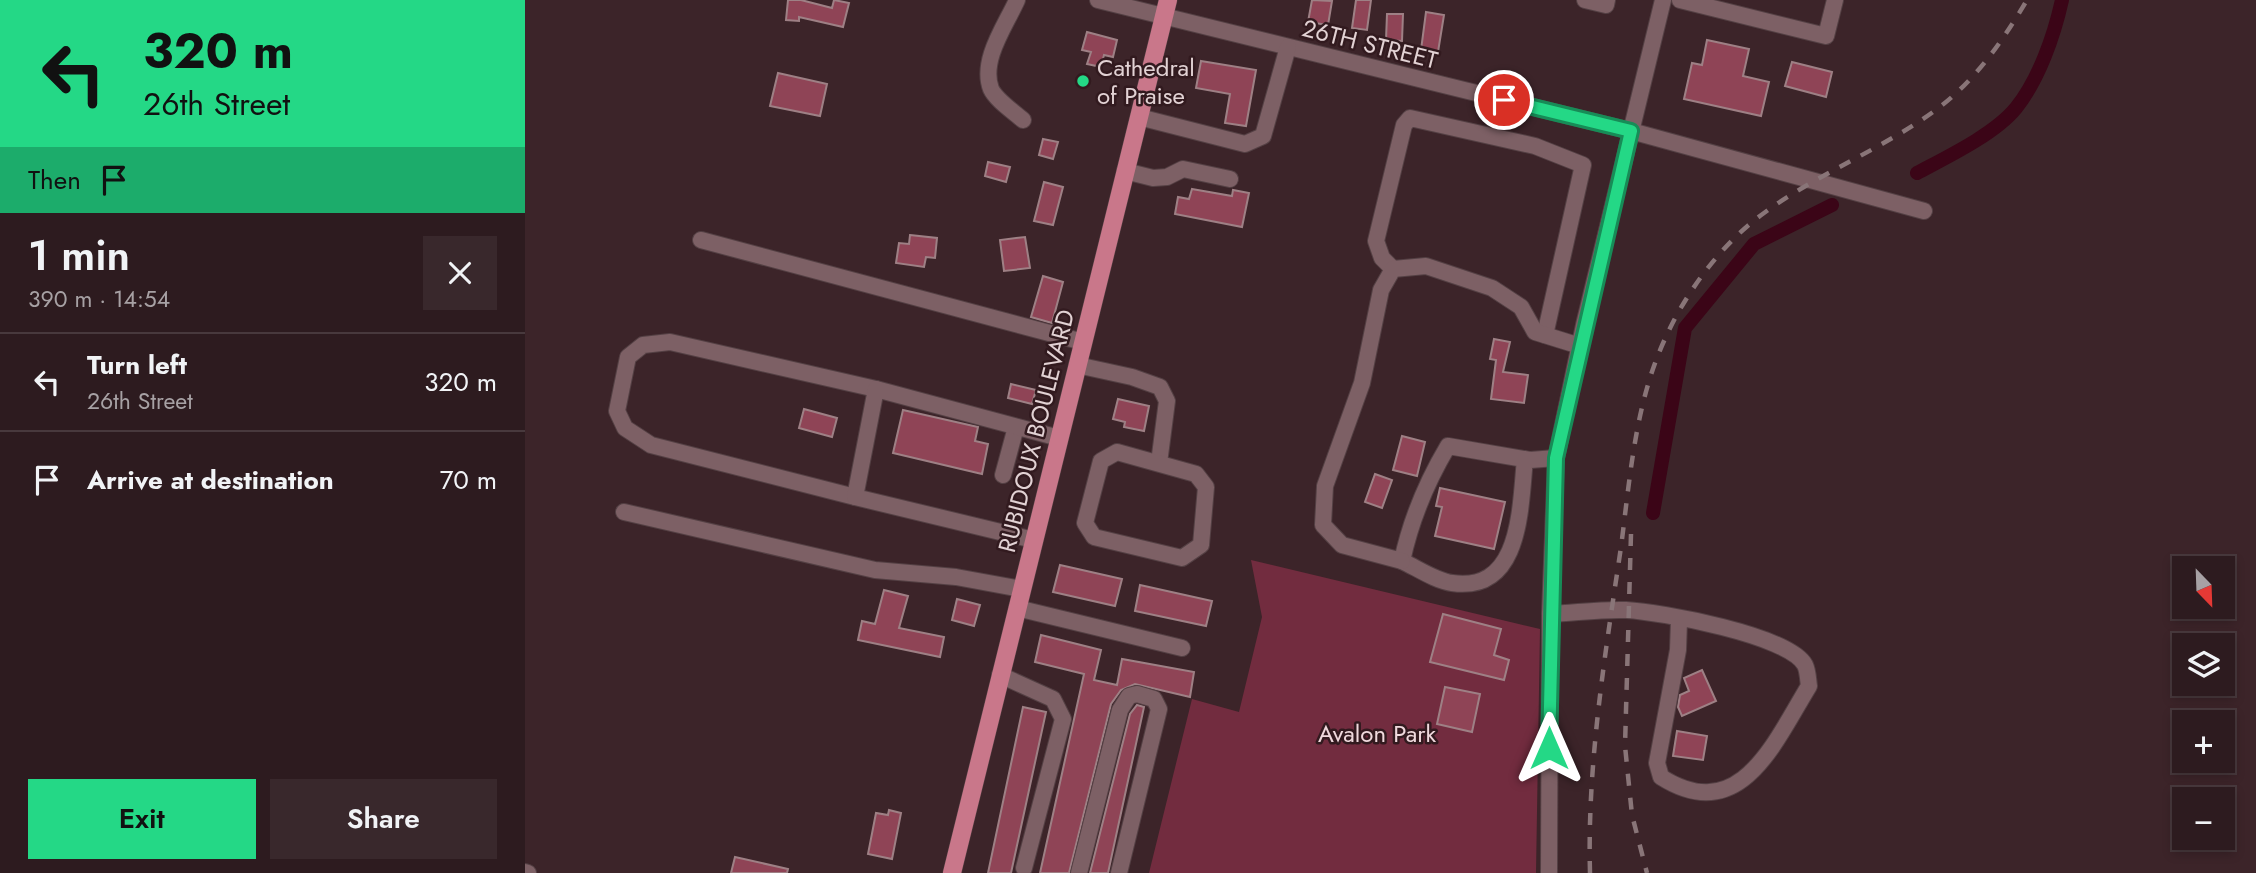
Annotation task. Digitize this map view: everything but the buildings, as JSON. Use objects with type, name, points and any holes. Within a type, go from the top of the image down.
[{"type":"main road","name":"RUBIDOUX BOULEVARD","points":[[952,873],[1166,8]]},
{"type":"street","points":[[1017,0],[996,44],[988,73],[992,92],[1023,120]]},
{"type":"street","name":"26TH STREET","points":[[1098,0],[1166,8],[1289,47],[1631,131],[1924,211]]},
{"type":"street","points":[[1585,0],[1606,5],[1607,0]]},
{"type":"street","points":[[1549,873],[1550,614],[1556,458],[1580,346],[1663,0]]},
{"type":"street","points":[[1680,0],[1826,36],[1835,0]]},
{"type":"street","points":[[1139,117],[1245,144],[1263,136],[1289,47]]},
{"type":"street","points":[[1393,269],[1382,258],[1376,240],[1404,125],[1410,118],[1535,146],[1583,165],[1545,335]]},
{"type":"street","points":[[1125,171],[1153,178],[1167,177],[1183,169],[1230,180]]},
{"type":"street","points":[[701,240],[829,272],[1083,342]]},
{"type":"street","points":[[1393,269],[1426,266],[1492,288],[1521,307],[1535,331],[1580,346]]},
{"type":"street","points":[[1393,269],[1381,290],[1362,383],[1325,486],[1323,525],[1342,545],[1402,561],[1450,583],[1472,583],[1491,578],[1504,563],[1517,537],[1525,459]]},
{"type":"street","points":[[1034,540],[651,445],[625,428],[617,411],[628,357],[643,345],[670,342],[876,390],[1059,438]]},
{"type":"street","points":[[1077,365],[1132,377],[1160,387],[1167,401],[1159,463]]},
{"type":"street","points":[[855,497],[876,390]]},
{"type":"street","points":[[1003,475],[1016,427]]},
{"type":"street","points":[[1402,561],[1410,525],[1431,475],[1448,446],[1525,459],[1556,458]]},
{"type":"street","points":[[1117,452],[1159,463],[1196,474],[1206,487],[1201,545],[1182,558],[1094,537],[1085,523],[1101,461],[1117,452]]},
{"type":"street","points":[[624,512],[875,569],[955,577],[1021,589]]},
{"type":"street","points":[[1017,608],[1182,648]]},
{"type":"street","points":[[1550,614],[1629,610],[1743,632],[1770,640],[1794,653],[1805,665],[1809,686],[1760,761],[1730,789],[1708,794],[1661,777],[1657,763],[1678,650],[1679,620]]},
{"type":"street","points":[[1000,675],[1053,699],[1063,719],[1024,868]]},
{"type":"street","points":[[1079,873],[1120,709],[1129,696],[1137,695],[1154,699],[1159,709],[1119,873]]},
{"type":"green space","name":"Avalon Park","points":[[1251,560],[1540,629],[1536,873],[1149,873],[1192,699],[1239,712],[1262,617]]},
{"type":"waterway","points":[[1917,173],[1983,136],[2016,108],[2045,57],[2062,0]]},
{"type":"waterway","points":[[1653,513],[1685,328],[1754,244],[1832,205]]},
{"type":"railway","points":[[1590,873],[1591,791],[1598,710],[1631,468],[1646,390],[1673,323],[1706,270],[1749,225],[1785,198],[1898,135],[1941,106],[1989,57],[2027,0]]},
{"type":"railway","points":[[1631,534],[1625,746],[1632,815],[1647,873]]},
{"type":"place","name":"Cathedral of Praise","points":[[1083,81]]},
{"type":"route","points":[[1504,100],[1631,131],[1584,325],[1556,458],[1550,614],[1549,748]]}]
